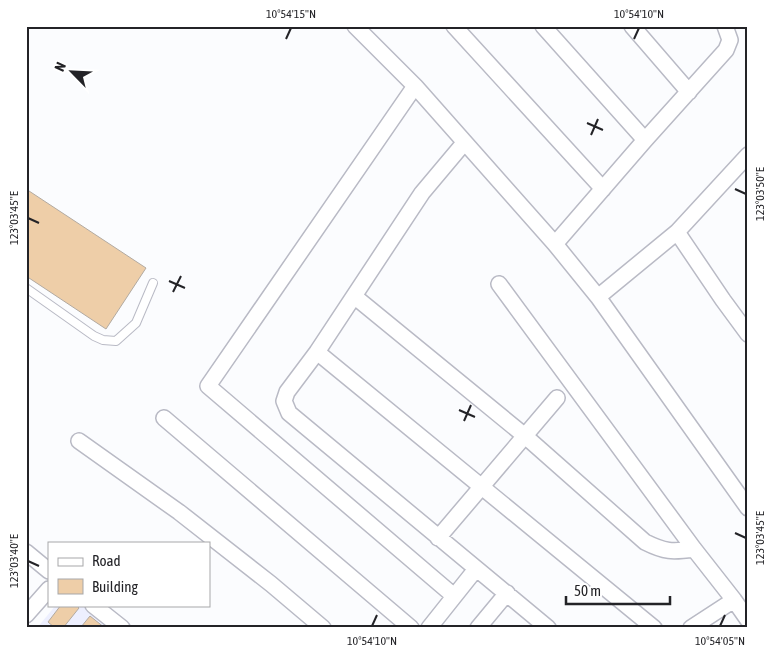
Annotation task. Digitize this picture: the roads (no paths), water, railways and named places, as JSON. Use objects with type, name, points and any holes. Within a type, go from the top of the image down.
[{"type":"street","points":[[354,26],[415,86],[555,244],[598,297],[748,508]]},
{"type":"street","points":[[454,26],[603,189]]},
{"type":"street","points":[[543,26],[645,140]]},
{"type":"street","points":[[632,26],[690,92]]},
{"type":"street","points":[[555,244],[726,50],[730,40],[725,26]]},
{"type":"street","points":[[415,86],[208,386],[454,596]]},
{"type":"street","points":[[464,143],[422,193],[317,352],[287,392],[284,401],[288,413],[548,628]]},
{"type":"street","points":[[598,297],[677,232],[745,163]]},
{"type":"street","points":[[677,232],[748,334]]},
{"type":"street","points":[[499,284],[748,620]]},
{"type":"street","points":[[354,296],[525,436],[645,542],[660,550],[674,552],[694,549]]},
{"type":"street","points":[[317,352],[654,628]]},
{"type":"street","points":[[438,538],[556,398]]},
{"type":"street","points":[[164,418],[411,628]]},
{"type":"street","points":[[79,441],[179,512],[271,584],[323,628]]},
{"type":"street","points":[[26,552],[48,570]]},
{"type":"street","points":[[429,628],[476,569]]},
{"type":"street","points":[[26,615],[48,590]]},
{"type":"street","points":[[478,628],[507,593]]},
{"type":"street","points":[[691,628],[734,600]]},
{"type":"street","points":[[94,606],[122,628]]},
{"type":"lane","points":[[26,288],[94,336],[104,340],[116,341],[136,323],[153,283]]}]
